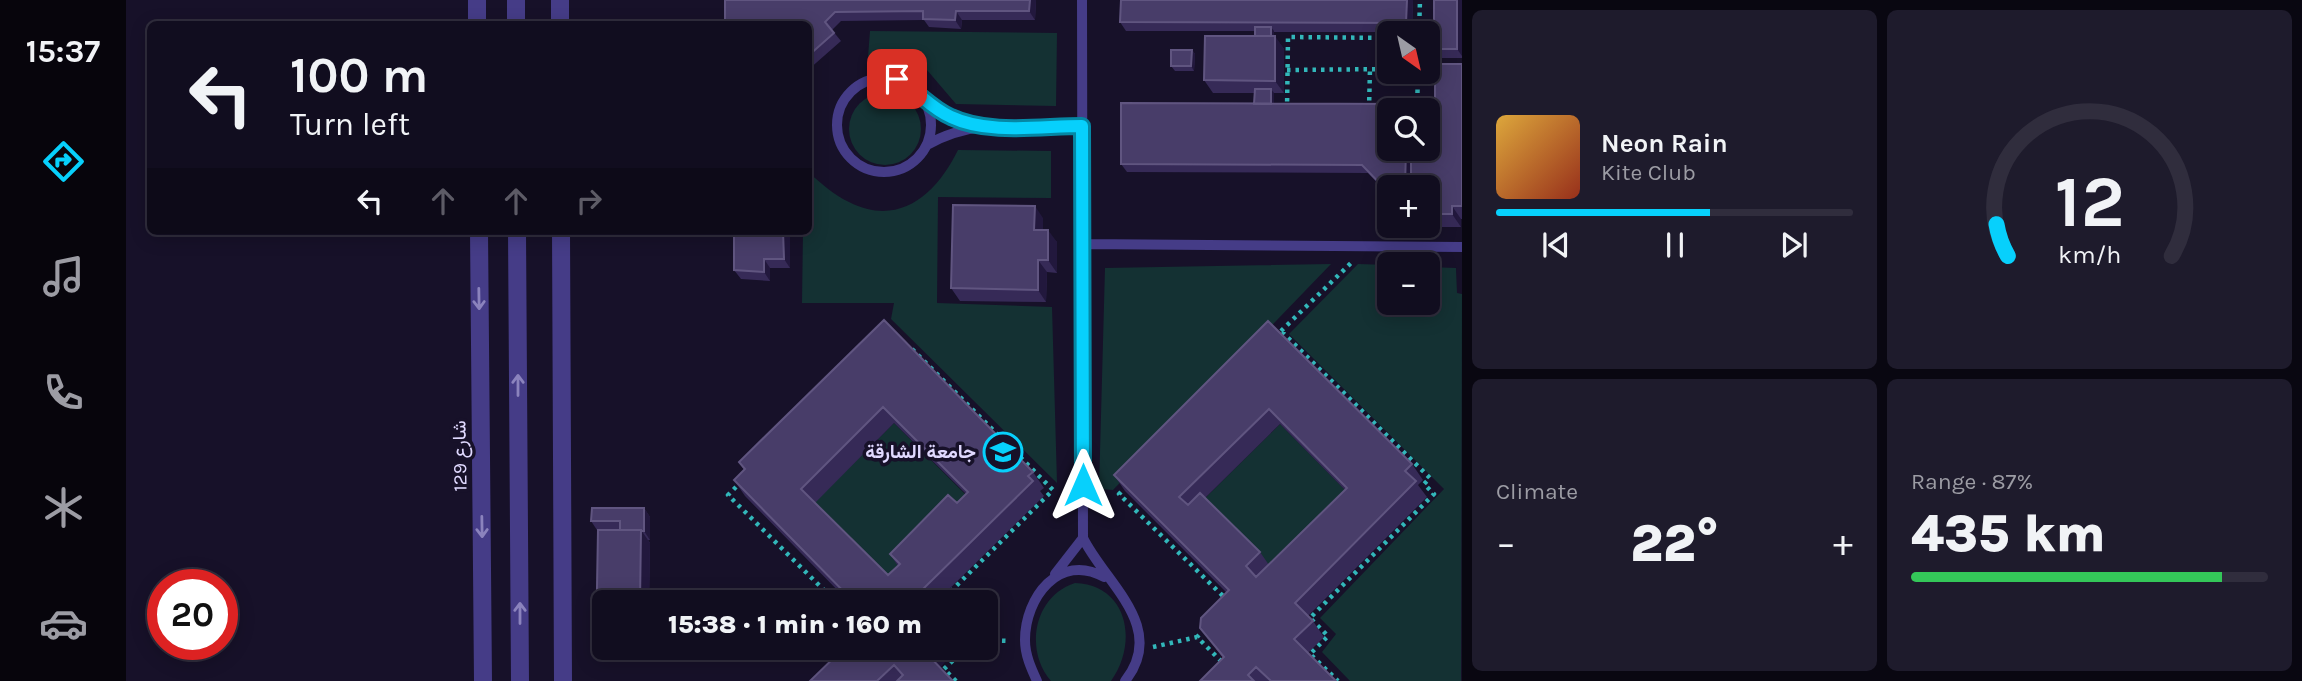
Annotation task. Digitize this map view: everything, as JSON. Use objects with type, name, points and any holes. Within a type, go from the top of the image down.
[{"type":"street","points":[[477,0],[477,21]]},
{"type":"street","points":[[516,0],[516,21]]},
{"type":"street","points":[[560,0],[560,21]]},
{"type":"street","name":"شارع 129","points":[[479,235],[483,681]]},
{"type":"street","points":[[517,235],[520,681]]},
{"type":"street","points":[[561,235],[563,681]]},
{"type":"lane","points":[[1037,681],[1028,662],[1025,641],[1027,619],[1035,598],[1074,553],[1083,538],[1082,0]]},
{"type":"lane","points":[[925,101],[932,122],[927,145],[917,160],[902,169],[884,173],[867,169],[851,160],[841,145],[837,128],[839,110],[848,94],[862,83],[880,78],[897,79],[951,117],[979,126]]},
{"type":"lane","points":[[927,145],[952,132],[979,126],[1082,126]]},
{"type":"lane","points":[[1083,244],[1462,247]]},
{"type":"lane","points":[[1083,538],[1112,583],[1129,602],[1138,626],[1138,651],[1125,681]]},
{"type":"lane","points":[[1049,579],[1074,570],[1088,570],[1112,583]]},
{"type":"path","points":[[1419,21],[1420,0]]},
{"type":"path","points":[[1300,110],[1287,110],[1288,37],[1377,38]]},
{"type":"path","points":[[1369,110],[1370,69]]},
{"type":"path","points":[[1287,70],[1377,69]]},
{"type":"path","points":[[1440,69],[1451,69]]},
{"type":"path","points":[[1355,110],[1377,110]]},
{"type":"path","points":[[1272,340],[1367,247]]},
{"type":"path","points":[[1281,331],[1430,478],[1424,484],[1434,494],[1310,618],[1328,636],[1310,653],[1338,681]]},
{"type":"path","points":[[903,340],[1053,490],[952,590]]},
{"type":"path","points":[[748,475],[728,495],[824,590]]},
{"type":"path","points":[[1129,484],[1119,494],[1230,603],[1222,612]]},
{"type":"path","points":[[1138,651],[1197,637],[1213,620]]},
{"type":"path","points":[[1197,637],[1229,669],[1223,675]]},
{"type":"path","points":[[998,640],[1025,641]]},
{"type":"path","points":[[953,660],[944,669],[956,681]]},
{"type":"green space","points":[[870,31],[1057,33],[1056,106],[956,104],[927,70],[909,58],[868,57]]},
{"type":"green space","points":[[892,93],[911,103],[919,115],[919,143],[911,155],[899,163],[878,165],[859,155],[851,143],[849,122],[859,103],[871,95]]},
{"type":"green space","points":[[958,150],[1051,151],[1051,198],[938,197],[937,303],[1052,307],[1057,483],[891,319],[894,303],[802,303],[803,235],[812,235],[812,175],[849,202],[867,209],[885,211],[915,202],[928,192]]},
{"type":"green space","points":[[1331,264],[1113,490],[1099,489],[1105,268]]},
{"type":"green space","points":[[1358,264],[1377,265],[1377,315],[1440,315],[1440,267],[1456,268],[1457,293],[1462,294],[1461,681],[1350,681],[1322,652],[1336,634],[1320,618],[1444,489],[1289,334]]},
{"type":"green space","points":[[894,423],[979,508],[898,590],[812,505]]},
{"type":"green space","points":[[1280,424],[1358,503],[1268,593],[1190,513]]},
{"type":"green space","points":[[1075,583],[1093,586],[1107,594],[1117,605],[1123,619],[1126,634],[1124,650],[1111,681],[1051,681],[1043,668],[1036,640],[1042,612],[1050,599]]},
{"type":"building","points":[[725,0],[1030,0],[1029,11],[956,11],[955,20],[923,19],[923,11],[835,12],[825,22],[834,33],[812,52],[812,21],[725,21]]},
{"type":"building","points":[[1121,0],[1407,0],[1406,21],[1120,22]]},
{"type":"building","points":[[1434,0],[1457,0],[1457,49],[1440,49],[1440,21],[1434,21]]},
{"type":"building","points":[[1255,27],[1271,27],[1271,36],[1255,36]]},
{"type":"building","points":[[1205,36],[1275,36],[1275,81],[1204,80]]},
{"type":"building","points":[[1171,50],[1192,50],[1191,66],[1171,66]]},
{"type":"building","points":[[1440,64],[1462,64],[1462,206],[1452,206],[1452,214],[1440,214],[1440,175],[1411,175],[1411,161],[1440,161],[1440,98],[1435,98],[1435,84],[1440,84]]},
{"type":"building","points":[[1255,89],[1271,89],[1271,104],[1254,104]]},
{"type":"building","points":[[1121,103],[1377,104],[1377,161],[1406,161],[1405,175],[1377,175],[1377,181],[1362,165],[1121,164]]},
{"type":"building","points":[[953,205],[1035,206],[1034,230],[1048,230],[1048,260],[1038,260],[1038,290],[951,288]]},
{"type":"building","points":[[734,235],[783,235],[784,259],[764,259],[764,272],[734,270]]},
{"type":"building","points":[[884,320],[1033,472],[1028,476],[1033,481],[924,590],[842,590],[734,480],[745,469],[739,462]],"holes":[[[883,407],[968,492],[957,503],[948,495],[890,554],[900,564],[888,575],[801,489]]]},
{"type":"building","points":[[1268,321],[1412,464],[1405,471],[1416,481],[1295,603],[1313,621],[1294,639],[1336,681],[1271,681],[1256,667],[1248,675],[1254,681],[1200,681],[1224,657],[1200,628],[1201,618],[1229,590],[1114,475]],"holes":[[[1269,409],[1347,488],[1256,577],[1246,566],[1260,552],[1200,493],[1188,505],[1179,497]]]},
{"type":"building","points":[[592,508],[644,508],[644,531],[620,530],[620,521],[591,521]]},
{"type":"building","points":[[598,530],[641,530],[640,590],[597,590]]},
{"type":"building","points":[[832,660],[933,660],[953,681],[897,681],[903,675],[894,665],[877,681],[810,681]]},
{"type":"place","name":"جامعة الشارقة","points":[[1003,452]]},
{"type":"route","points":[[897,79],[913,88],[937,110],[979,126],[1082,126],[1083,485]]}]
